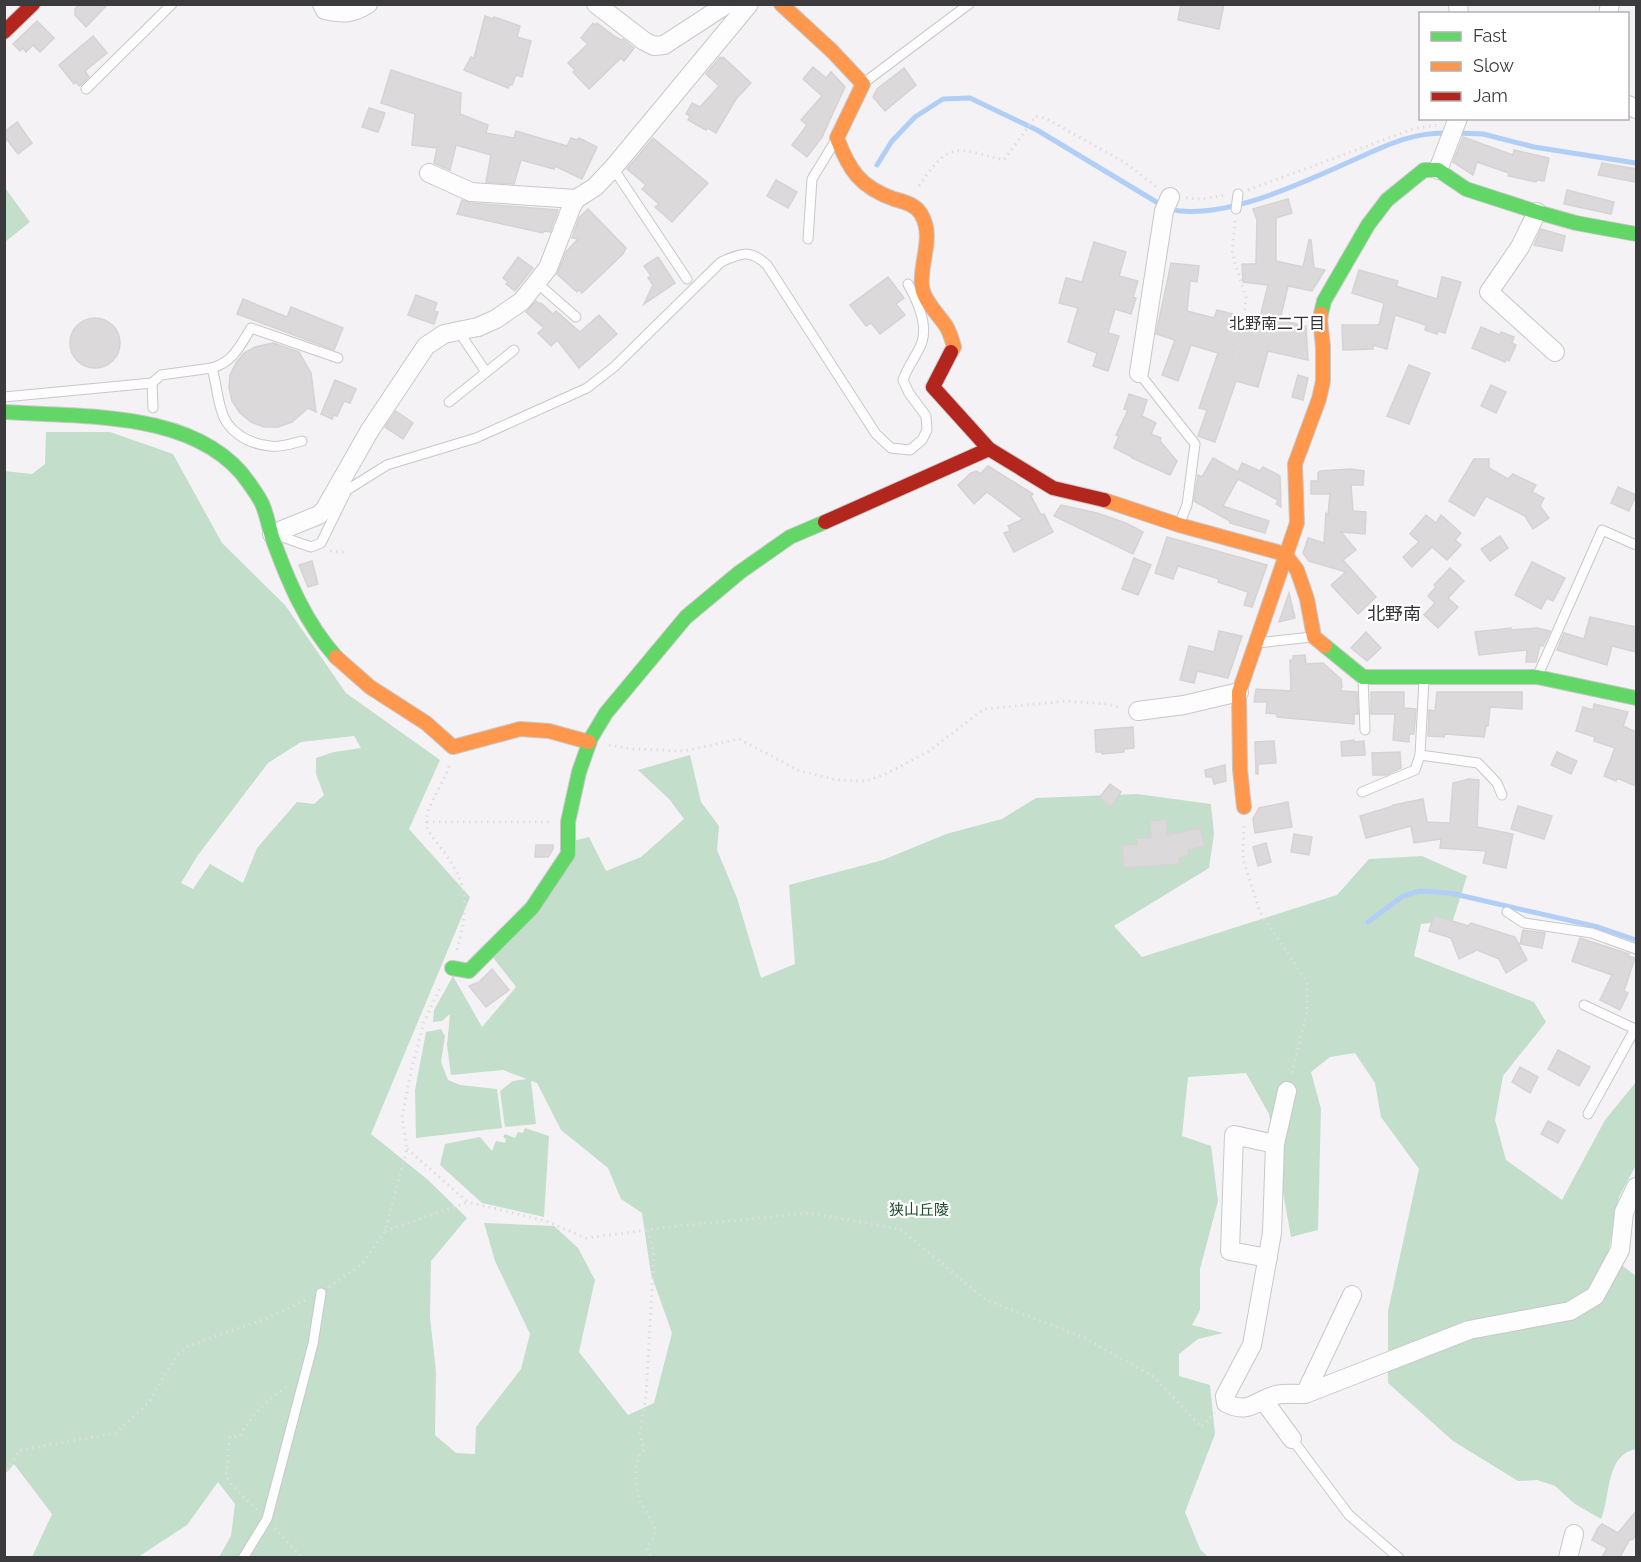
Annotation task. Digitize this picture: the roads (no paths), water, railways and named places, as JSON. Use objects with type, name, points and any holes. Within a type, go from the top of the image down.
[{"type":"street","points":[[4,32],[33,4]]},
{"type":"street","points":[[322,4],[325,10],[340,14],[356,12],[368,4]]},
{"type":"street","points":[[596,4],[644,42],[654,46],[664,45],[727,4]]},
{"type":"street","points":[[272,534],[319,515],[325,509],[370,430],[426,346],[444,334],[478,327],[496,319],[522,301],[548,268],[576,199],[595,187],[613,168],[750,4]]},
{"type":"street","points":[[781,4],[832,51],[862,84],[837,138],[854,176],[871,189],[890,198],[908,202],[920,213],[926,225],[922,289],[949,331],[954,348],[933,387],[989,449],[1053,488],[1101,499],[1179,525],[1285,554],[1297,570],[1307,599],[1314,637],[1363,677],[1537,677],[1636,698]]},
{"type":"street","points":[[1438,170],[1458,120]]},
{"type":"street","points":[[1244,807],[1240,769],[1239,692],[1297,523],[1294,464],[1319,399],[1323,381],[1320,320],[1324,301],[1368,225],[1387,200],[1424,170],[1438,170],[1466,189],[1537,212],[1576,223],[1636,234]]},
{"type":"street","points":[[429,173],[471,192],[576,199]]},
{"type":"street","points":[[1139,373],[1167,204]]},
{"type":"street","points":[[1537,212],[1520,247],[1489,292],[1555,352]]},
{"type":"street","points":[[4,412],[126,419],[180,432],[198,439],[225,456],[247,477],[264,508],[297,600],[309,622],[330,650],[356,677],[424,722],[453,747],[520,729],[549,731],[590,742]]},
{"type":"street","points":[[453,968],[469,971],[532,908],[568,854],[568,822],[579,772],[590,742],[606,713],[686,617],[740,572],[790,537],[989,449]]},
{"type":"street","points":[[1138,711],[1184,705],[1239,692]]},
{"type":"street","points":[[1287,1091],[1275,1144],[1272,1233],[1252,1345],[1225,1396],[1226,1403],[1236,1408],[1249,1407],[1276,1395],[1305,1394],[1470,1330],[1570,1311],[1595,1296],[1620,1250],[1624,1212],[1636,1187]]},
{"type":"street","points":[[1268,1258],[1230,1251],[1234,1136],[1275,1144]]},
{"type":"street","points":[[1305,1394],[1352,1295]]},
{"type":"street","points":[[1264,1401],[1292,1439]]},
{"type":"street","points":[[1568,1557],[1574,1534]]},
{"type":"lane","points":[[86,88],[172,4]]},
{"type":"lane","points":[[862,84],[969,4]]},
{"type":"lane","points":[[808,239],[812,179],[837,138]]},
{"type":"lane","points":[[613,168],[687,279]]},
{"type":"lane","points":[[1236,208],[1238,194]]},
{"type":"lane","points":[[272,534],[284,535],[311,547],[321,543],[347,490],[387,465],[476,438],[587,388],[614,367],[722,262],[740,254],[757,255],[767,265],[876,434],[891,448],[910,450],[922,440],[927,430],[926,416],[909,393],[903,380],[908,365],[922,342],[922,322],[918,302],[908,284]]},
{"type":"lane","points":[[537,283],[576,317]]},
{"type":"lane","points":[[4,397],[152,383],[161,375],[212,368],[222,365],[235,356],[251,328],[338,358]]},
{"type":"lane","points":[[459,332],[486,372]]},
{"type":"lane","points":[[449,402],[514,350]]},
{"type":"lane","points":[[212,368],[221,411],[228,427],[245,439],[272,447],[302,441]]},
{"type":"lane","points":[[1139,373],[1195,444],[1188,505],[1179,525]]},
{"type":"lane","points":[[152,383],[153,408]]},
{"type":"lane","points":[[1537,677],[1602,530],[1636,545]]},
{"type":"lane","points":[[1257,644],[1314,637]]},
{"type":"lane","points":[[1363,677],[1365,730]]},
{"type":"lane","points":[[1362,792],[1415,770],[1420,755],[1424,677]]},
{"type":"lane","points":[[1420,755],[1478,763],[1497,783],[1502,795]]},
{"type":"lane","points":[[1507,912],[1524,923],[1592,933],[1636,949]]},
{"type":"lane","points":[[1584,1005],[1636,1028],[1588,1114]]},
{"type":"lane","points":[[243,1557],[267,1520],[313,1344],[321,1293]]},
{"type":"lane","points":[[1292,1439],[1349,1515],[1399,1557]]},
{"type":"waterway","points":[[877,165],[892,141],[915,117],[943,99],[970,98],[1037,130],[1158,203],[1177,211],[1202,211],[1247,203],[1270,195],[1400,140],[1435,133],[1448,133]]},
{"type":"waterway","points":[[1457,133],[1483,134],[1534,147],[1636,163]]},
{"type":"waterway","points":[[1368,922],[1403,896],[1420,891],[1450,893],[1598,927],[1636,940]]},
{"type":"district","name":"北野南二丁目","points":[[1277,323]]},
{"type":"district","name":"北野南","points":[[1394,613]]},
{"type":"park label","name":"狭山丘陵","points":[[919,1210]]}]
